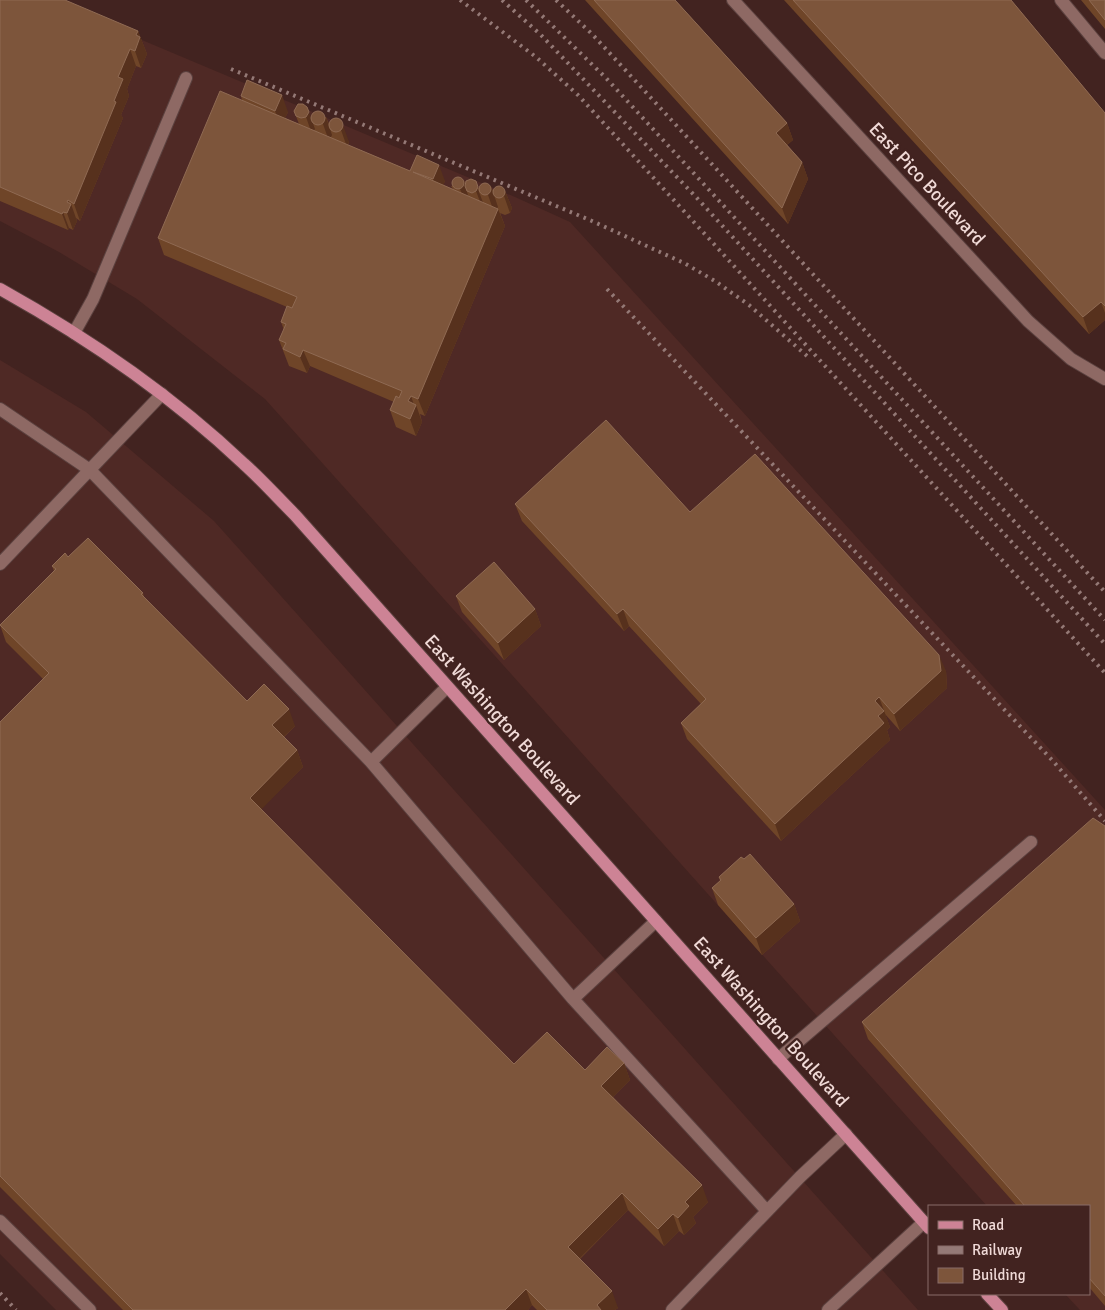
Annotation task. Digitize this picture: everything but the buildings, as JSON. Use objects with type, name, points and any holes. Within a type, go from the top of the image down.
[{"type":"main road","name":"East Washington Boulevard","points":[[0,289],[119,362],[162,394],[245,464],[295,515],[926,1225]]},
{"type":"main road","points":[[988,1295],[1002,1310]]},
{"type":"street","name":"East Pico Boulevard","points":[[733,0],[1028,321],[1071,359],[1105,379]]},
{"type":"street","points":[[1061,0],[1105,53]]},
{"type":"street","points":[[74,333],[93,299],[186,78]]},
{"type":"street","points":[[0,564],[162,394]]},
{"type":"street","points":[[0,409],[90,470],[371,762],[573,999],[767,1211]]},
{"type":"street","points":[[371,762],[447,687]]},
{"type":"street","points":[[778,1059],[1031,842]]},
{"type":"street","points":[[573,999],[656,921]]},
{"type":"street","points":[[672,1310],[767,1211],[846,1134]]},
{"type":"street","points":[[0,1221],[90,1310]]},
{"type":"street","points":[[828,1310],[926,1225]]},
{"type":"shaded area","points":[[0,0],[47,0],[515,197],[570,222],[1105,810],[1105,1310],[1080,1310],[1066,1295],[1090,1295],[1090,1205],[986,1205],[265,399],[137,299],[59,252],[0,221]]},
{"type":"shaded area","points":[[0,360],[86,412],[214,521],[918,1310],[56,1310],[0,1254]]},
{"type":"railway","points":[[460,0],[536,57],[578,95],[1105,673]]},
{"type":"railway","points":[[502,0],[541,35],[696,197],[1105,644]]},
{"type":"railway","points":[[526,0],[606,78],[1105,620]]},
{"type":"railway","points":[[556,0],[592,34],[1105,592]]},
{"type":"railway","points":[[231,69],[592,221],[684,263],[715,281],[749,305],[807,356]]},
{"type":"railway","points":[[607,289],[1052,760],[1105,821]]},
{"type":"railway","points":[[0,1293],[16,1310]]}]
